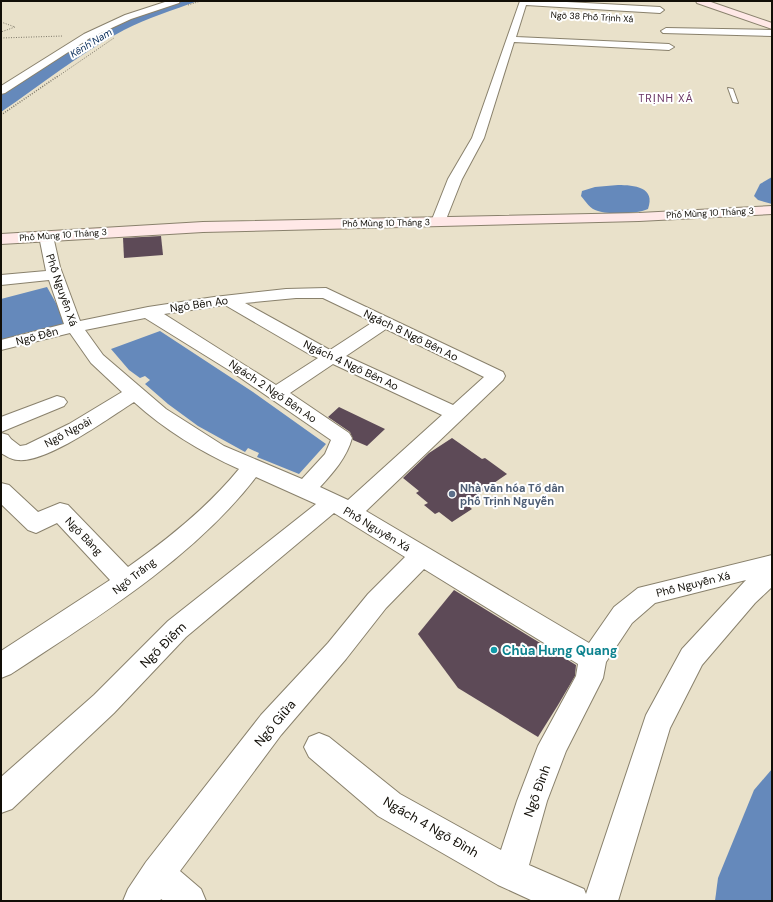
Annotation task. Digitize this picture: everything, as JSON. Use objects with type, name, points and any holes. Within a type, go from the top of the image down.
[{"type":"main road","points":[[700,1],[772,26]]},
{"type":"main road","name":"Phố Mùng 10 Tháng 3","points":[[1,239],[203,227],[639,217],[772,210]]},
{"type":"street","points":[[1,91],[87,36],[128,17],[176,1]]},
{"type":"street","points":[[438,222],[455,180],[478,138],[523,2],[569,3],[772,33]]},
{"type":"street","points":[[520,13],[531,14]]},
{"type":"street","points":[[510,38],[670,50],[662,16]]},
{"type":"street","name":"Phố Nguyễn Xá","points":[[46,236],[55,275],[73,326],[97,359],[159,414],[217,451],[341,507],[593,659],[624,615],[647,595],[772,565]]},
{"type":"street","points":[[1,280],[55,275]]},
{"type":"street","name":"Ngõ Bên Ao","points":[[73,326],[148,312],[228,300],[309,292],[326,293]]},
{"type":"street","name":"Ngách 8 Ngõ Bên Ao","points":[[326,293],[496,376],[455,414]]},
{"type":"street","name":"Ngách 4 Ngõ Bên Ao","points":[[228,300],[315,350],[358,368],[455,414]]},
{"type":"street","name":"Ngách 2 Ngõ Bên Ao","points":[[148,312],[277,393],[342,438],[341,445],[328,464],[305,490]]},
{"type":"street","points":[[277,393],[385,322]]},
{"type":"street","name":"Ngõ Đền","points":[[1,345],[73,326]]},
{"type":"street","name":"Ngõ Ngoài","points":[[1,440],[2,443],[18,453],[33,450],[81,426],[134,393]]},
{"type":"street","points":[[1,425],[57,402]]},
{"type":"street","points":[[341,507],[455,414]]},
{"type":"street","name":"Ngõ Trắng","points":[[1,666],[111,593],[198,525],[228,496],[252,467]]},
{"type":"street","name":"Ngõ Bàng","points":[[1,491],[36,524],[60,511],[126,581]]},
{"type":"street","name":"Ngõ Điếm","points":[[1,798],[104,704],[177,629],[341,507]]},
{"type":"street","name":"Ngõ Giữa","points":[[140,901],[158,874],[271,725],[337,651],[377,601],[422,555]]},
{"type":"street","points":[[602,901],[656,725],[692,657],[746,596],[772,572]]},
{"type":"street","name":"Ngõ Đình","points":[[510,873],[532,801],[553,746],[589,678],[593,659]]},
{"type":"street","name":"Ngách 4 Ngõ Đình","points":[[319,747],[390,805],[510,873]]},
{"type":"street","points":[[510,873],[559,898]]},
{"type":"street","points":[[158,874],[189,901]]},
{"type":"lane","points":[[730,89],[736,102]]},
{"type":"path","points":[[186,6],[201,1]]},
{"type":"path","points":[[1,22],[15,27],[1,32]]},
{"type":"path","points":[[1,38],[87,36]]},
{"type":"path","points":[[1,115],[115,38]]},
{"type":"water","name":"Kênh Nam","points":[[180,1],[198,1],[160,14],[108,39],[76,59],[1,112],[1,95],[91,36],[118,23]]},
{"type":"water","points":[[772,177],[772,204],[758,200],[754,196],[760,184]]},
{"type":"water","points":[[618,185],[637,187],[646,192],[649,196],[650,202],[648,209],[630,213],[603,212],[593,209],[581,196],[582,191],[595,187]]},
{"type":"water","points":[[47,287],[66,321],[64,325],[30,335],[28,332],[16,336],[17,338],[1,342],[1,299]]},
{"type":"water","points":[[160,331],[253,392],[326,444],[299,474],[257,457],[259,453],[248,448],[245,452],[198,426],[168,404],[145,384],[150,380],[145,376],[140,378],[129,370],[111,349]]},
{"type":"water","points":[[772,769],[772,901],[715,901],[718,878],[754,790]]},
{"type":"building","points":[[161,236],[163,255],[124,258],[123,238]]},
{"type":"building","points":[[339,407],[385,429],[367,446],[353,440],[350,432],[328,417]]},
{"type":"building","points":[[452,438],[482,459],[485,458],[507,474],[465,503],[472,509],[452,522],[439,512],[435,514],[424,505],[428,503],[416,493],[419,491],[403,478],[429,453]]},
{"type":"building","name":"Chùa Hưng Quang","points":[[454,590],[576,665],[575,676],[538,737],[458,688],[418,634]]},
{"type":"place","name":"Nhà văn hóa Tổ dân phố Trịnh Nguyễn","points":[[452,494]]},
{"type":"place","name":"Chùa Hưng Quang","points":[[494,650]]},
{"type":"district","name":"TRỊNH XÁ","points":[[666,98]]}]
